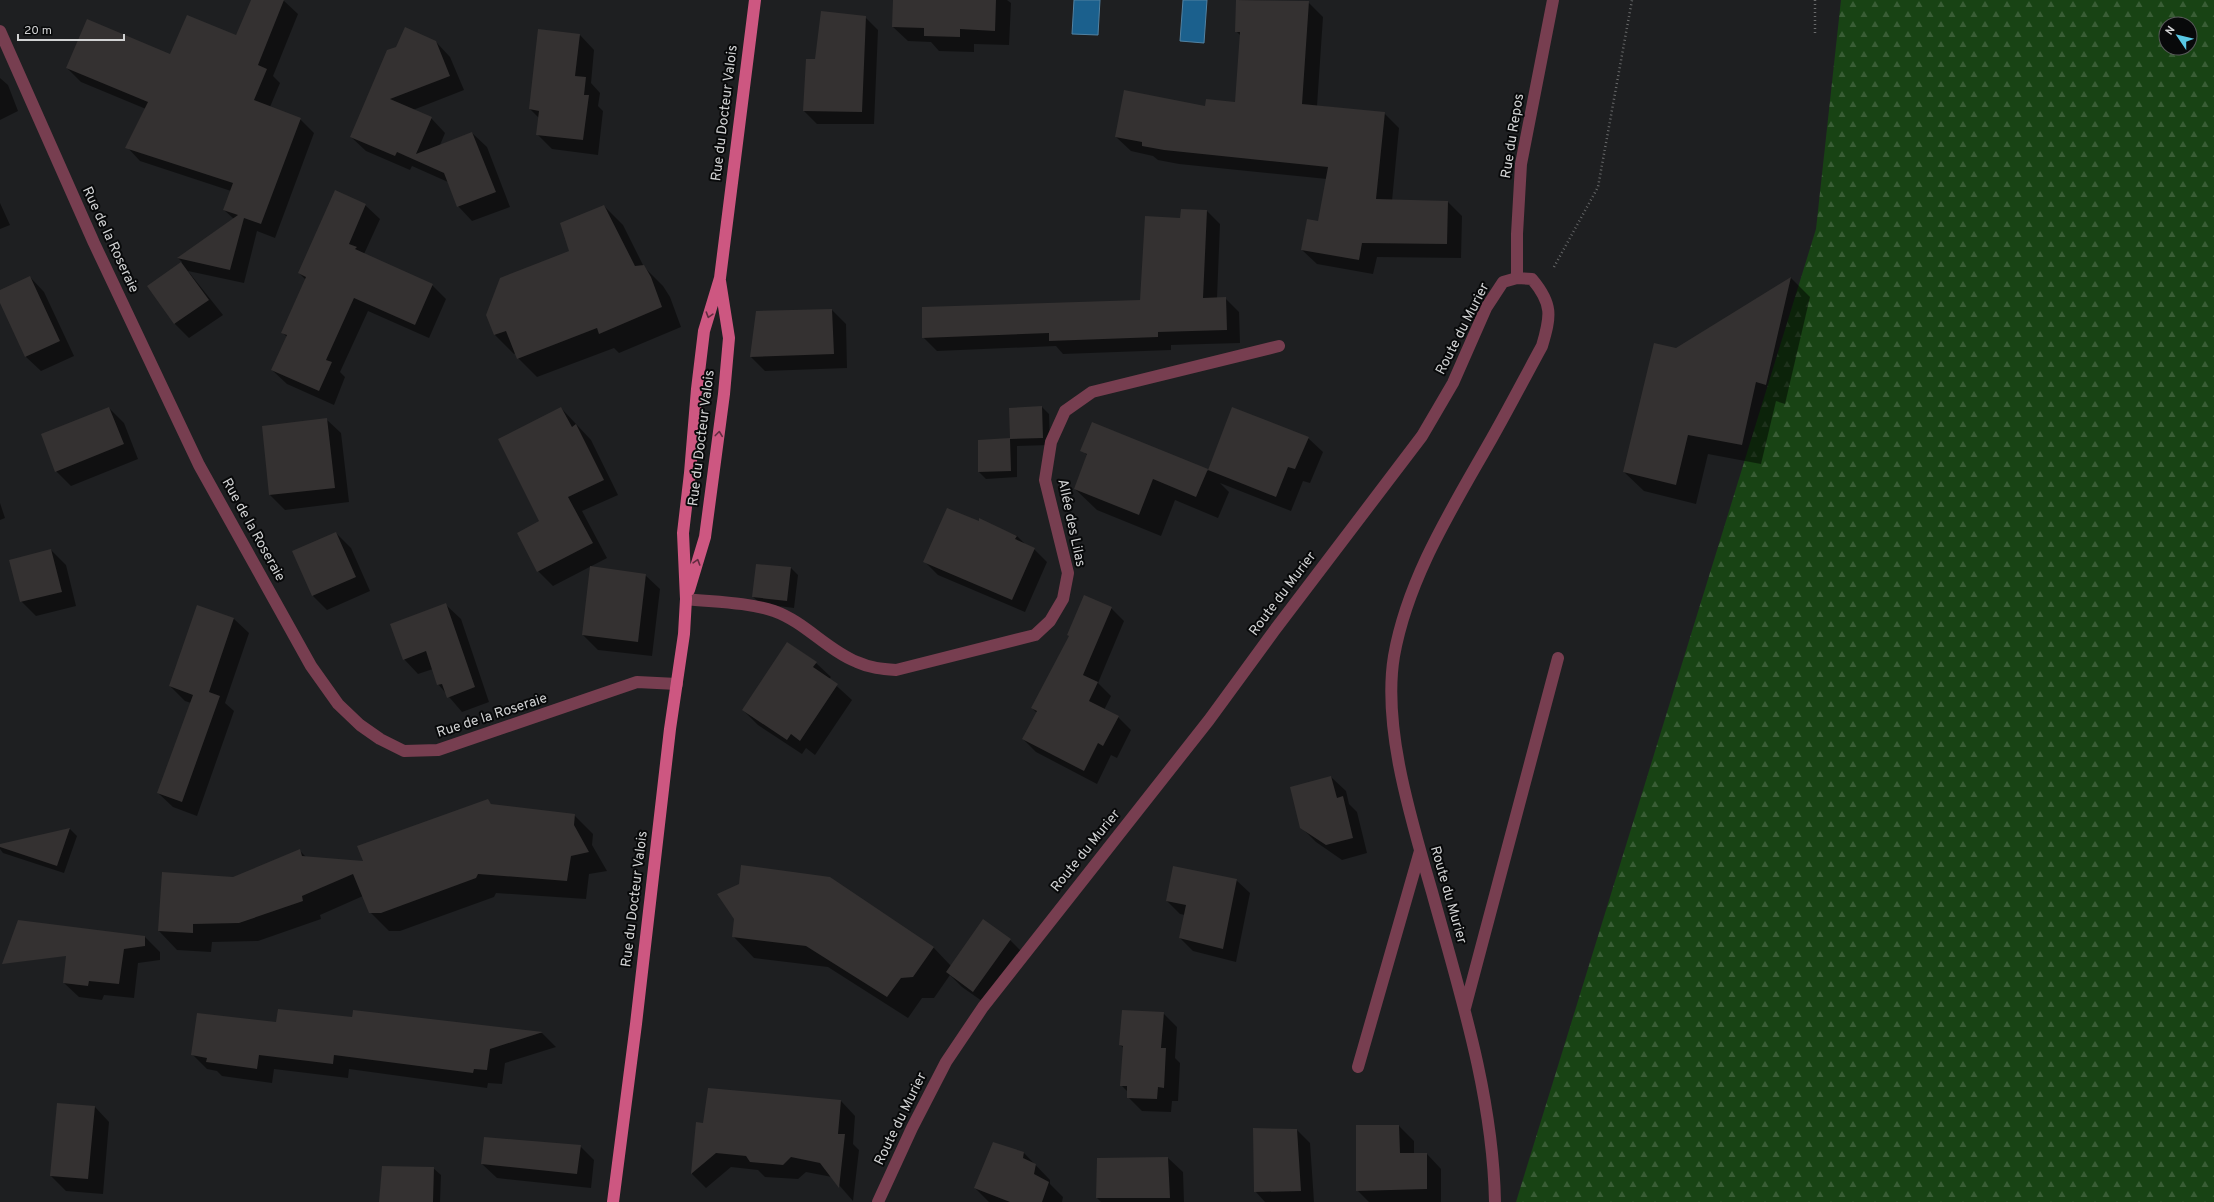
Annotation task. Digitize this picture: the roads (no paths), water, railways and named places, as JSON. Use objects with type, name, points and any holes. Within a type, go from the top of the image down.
[{"type":"main road","name":"Rue du Docteur Valois","points":[[613,1202],[636,1024],[670,729],[684,634],[686,600],[683,533],[697,389],[704,331],[720,278],[755,0]]},
{"type":"main road","name":"Rue du Docteur Valois","points":[[686,600],[705,537],[724,394],[729,338],[720,278]]},
{"type":"street","name":"Rue du Repos","points":[[1517,278],[1517,234],[1521,164],[1554,0]]},
{"type":"street","name":"Rue de la Roseraie","points":[[0,31],[94,243],[199,465],[312,666],[338,704],[360,725],[380,739],[404,751],[438,750],[638,682],[677,684]]},
{"type":"street","name":"Route du Murier","points":[[878,1202],[912,1128],[943,1069],[983,1006],[1209,720],[1278,625],[1422,436],[1453,383],[1486,308],[1503,282],[1517,278],[1532,279],[1542,290],[1549,305],[1548,327],[1542,346],[1460,490],[1431,548],[1408,604],[1394,656],[1391,681],[1398,766],[1420,851],[1465,1009],[1488,1124],[1495,1197]]},
{"type":"street","name":"Allée des Lilas","points":[[686,600],[756,607],[773,611],[788,618],[856,662],[874,668],[896,670],[1035,635],[1050,621],[1063,599],[1068,573],[1045,480],[1051,442],[1065,411],[1092,392],[1280,346]]},
{"type":"street","points":[[1465,1009],[1558,658]]},
{"type":"street","points":[[1358,1067],[1420,851]]},
{"type":"water","points":[[1074,0],[1100,0],[1098,35],[1072,34]]},
{"type":"water","points":[[1183,0],[1207,0],[1204,43],[1180,41]]}]
